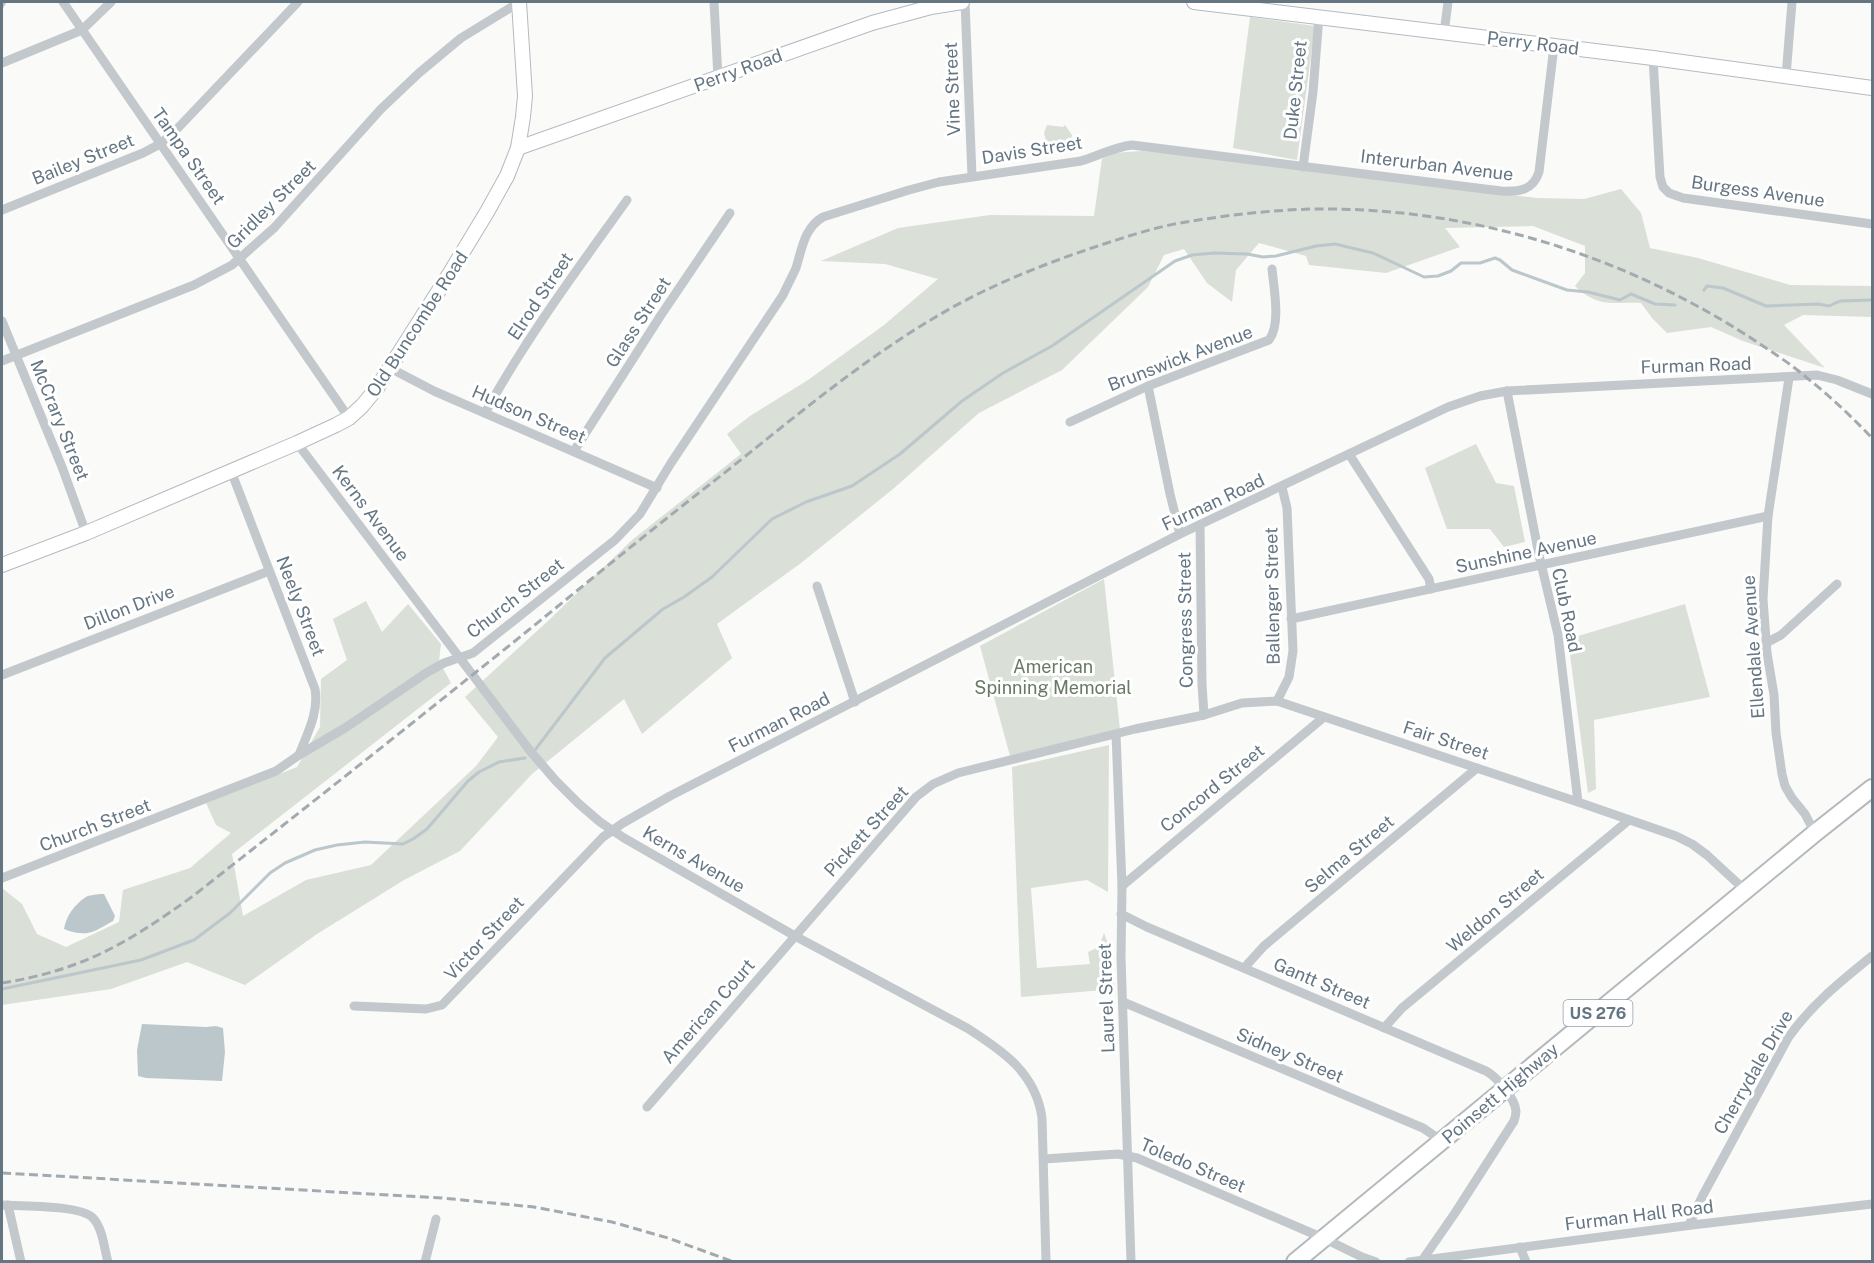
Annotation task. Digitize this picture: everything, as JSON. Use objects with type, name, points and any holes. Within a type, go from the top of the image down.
[{"type":"highway","name":"Poinsett Highway","points":[[1295,1262],[1872,788]]},
{"type":"street","name":"Tampa Street","points":[[63,2],[349,418]]},
{"type":"street","points":[[2,63],[82,30],[111,2]]},
{"type":"street","name":"Bailey Street","points":[[2,210],[160,144],[195,112],[298,2]]},
{"type":"street","name":"Old Buncombe Road","points":[[2,565],[86,533],[297,443],[349,418],[367,400],[390,368],[487,212],[507,176],[518,148],[525,96],[520,2]]},
{"type":"street","name":"Gridley Street","points":[[2,361],[195,285],[240,260],[274,228],[381,109],[418,72],[461,38],[520,2]]},
{"type":"street","points":[[714,2],[718,78]]},
{"type":"street","name":"Perry Road","points":[[518,148],[872,23],[963,2]]},
{"type":"street","name":"Vine Street","points":[[963,2],[972,176]]},
{"type":"street","name":"Perry Road","points":[[1194,2],[1282,7],[1319,16],[1872,88]]},
{"type":"street","points":[[1444,33],[1449,2]]},
{"type":"street","points":[[1786,76],[1792,2]]},
{"type":"street","name":"Duke Street","points":[[1303,167],[1319,16]]},
{"type":"street","name":"Interurban Avenue","points":[[1303,167],[1387,175],[1501,191],[1515,192],[1526,189],[1535,181],[1539,172],[1554,46]]},
{"type":"street","name":"Burgess Avenue","points":[[1653,58],[1660,177],[1663,187],[1669,193],[1698,200],[1872,224]]},
{"type":"street","name":"Davis Street","points":[[809,229],[823,217],[909,190],[972,176],[1081,161],[1119,147],[1132,145],[1303,167]]},
{"type":"street","name":"Elrod Street","points":[[485,413],[506,375],[547,312],[627,200]]},
{"type":"street","name":"Glass Street","points":[[574,451],[730,213]]},
{"type":"street","name":"Church Street","points":[[2,878],[261,778],[289,763],[426,673],[444,663],[472,653],[615,540],[640,514],[671,463],[783,295],[809,229]]},
{"type":"street","name":"Brunswick Avenue","points":[[1070,422],[1148,386],[1269,340],[1274,333],[1275,322],[1272,269]]},
{"type":"street","name":"McCrary Street","points":[[2,321],[62,467],[86,533]]},
{"type":"street","name":"Hudson Street","points":[[390,368],[434,391],[657,488]]},
{"type":"street","name":"Furman Road","points":[[613,830],[669,796],[1180,534],[1448,407],[1480,396],[1507,391],[1816,375],[1872,394]]},
{"type":"street","name":"Ellendale Avenue","points":[[1789,378],[1768,516],[1763,590],[1766,643],[1774,695],[1776,733],[1785,786],[1815,833]]},
{"type":"street","points":[[1148,386],[1180,534]]},
{"type":"street","name":"Club Road","points":[[1507,391],[1557,635],[1578,802]]},
{"type":"street","name":"Kerns Avenue","points":[[297,443],[531,752],[556,782],[600,822],[795,936],[967,1028],[1010,1058],[1027,1076],[1038,1098],[1042,1118],[1046,1262]]},
{"type":"street","points":[[1349,454],[1429,579],[1431,589]]},
{"type":"street","name":"Neely Street","points":[[231,471],[315,689],[317,706],[299,755]]},
{"type":"street","name":"Ballenger Street","points":[[1276,701],[1287,683],[1292,662],[1287,508],[1282,487]]},
{"type":"street","name":"Sunshine Avenue","points":[[1291,619],[1768,516]]},
{"type":"street","name":"Congress Street","points":[[1200,525],[1204,715]]},
{"type":"street","name":"Dillon Drive","points":[[2,675],[269,571]]},
{"type":"street","points":[[1766,643],[1781,634],[1837,584]]},
{"type":"street","points":[[817,586],[855,702]]},
{"type":"street","name":"Fair Street","points":[[1116,734],[1204,715],[1242,703],[1276,701],[1676,837],[1692,844],[1707,855],[1746,891]]},
{"type":"street","name":"Concord Street","points":[[1122,886],[1155,856],[1324,717]]},
{"type":"street","name":"Laurel Street","points":[[1116,734],[1131,1262]]},
{"type":"street","name":"Pickett Street","points":[[795,936],[916,797],[933,784],[958,773],[1116,734]]},
{"type":"street","name":"Selma Street","points":[[1244,968],[1264,946],[1477,768]]},
{"type":"street","name":"Weldon Street","points":[[1384,1028],[1402,1008],[1629,820]]},
{"type":"street","name":"Victor Street","points":[[354,1006],[426,1009],[442,1005],[603,837],[613,830]]},
{"type":"street","name":"Gantt Street","points":[[1121,914],[1486,1071],[1505,1089]]},
{"type":"street","name":"American Court","points":[[647,1107],[795,936]]},
{"type":"street","name":"Cherrydale Drive","points":[[1689,1225],[1708,1185],[1801,1018],[1815,1003],[1872,956]]},
{"type":"street","name":"Sidney Street","points":[[1123,1002],[1423,1128],[1442,1142]]},
{"type":"street","points":[[1422,1260],[1514,1121],[1516,1109],[1505,1089]]},
{"type":"street","name":"Toledo Street","points":[[1044,1159],[1128,1155],[1323,1238]]},
{"type":"street","name":"Furman Hall Road","points":[[1409,1262],[1689,1225],[1872,1204]]},
{"type":"street","points":[[21,1262],[5,1205],[74,1209],[88,1214],[99,1229],[108,1262]]},
{"type":"street","points":[[424,1262],[436,1219]]},
{"type":"street","points":[[1323,1238],[1376,1262]]},
{"type":"street","points":[[1520,1247],[1526,1262]]},
{"type":"green space","points":[[1250,17],[1315,26],[1297,160],[1233,148]]},
{"type":"green space","points":[[1047,125],[1063,127],[1065,125],[1072,135],[1071,142],[1061,145],[1046,141],[1044,133]]},
{"type":"green space","points":[[1141,151],[1537,198],[1584,199],[1621,189],[1641,213],[1650,248],[1698,258],[1790,285],[1872,286],[1872,317],[1803,315],[1784,325],[1825,368],[1743,341],[1711,327],[1667,333],[1641,303],[1598,301],[1583,293],[1575,286],[1585,273],[1585,246],[1533,226],[1445,228],[1460,247],[1386,273],[1309,265],[1306,256],[1259,243],[1236,270],[1232,302],[1207,283],[1184,249],[1164,255],[1148,287],[1062,370],[979,413],[893,489],[801,563],[717,624],[732,658],[642,734],[624,699],[532,774],[460,851],[404,880],[317,934],[245,985],[187,962],[111,989],[2,1005],[2,888],[22,904],[37,934],[66,947],[119,922],[123,890],[190,868],[231,833],[216,825],[206,803],[297,767],[320,727],[321,679],[347,660],[333,619],[366,601],[382,632],[408,604],[441,644],[439,661],[451,683],[232,854],[243,916],[306,880],[371,865],[476,766],[498,737],[465,697],[632,540],[741,454],[727,434],[750,416],[808,380],[884,325],[938,279],[885,264],[821,261],[898,228],[990,215],[1094,216],[1102,159],[1114,153]]},
{"type":"green space","points":[[1476,444],[1496,483],[1514,486],[1525,542],[1504,547],[1490,529],[1447,529],[1425,468]]},
{"type":"green space","name":"American Spinning Memorial","points":[[1104,579],[1120,730],[1010,756],[980,646]]},
{"type":"green space","points":[[1685,604],[1710,697],[1594,720],[1596,789],[1588,793],[1568,639]]},
{"type":"green space","points":[[1109,745],[1108,892],[1087,880],[1031,888],[1037,968],[1090,964],[1088,952],[1099,947],[1104,933],[1108,944],[1115,989],[1021,997],[1012,767]]},
{"type":"shaded area","points":[[104,894],[115,916],[113,921],[84,933],[64,929],[69,915],[78,903],[87,896]]},
{"type":"shaded area","points":[[142,1024],[223,1028],[225,1052],[222,1081],[138,1076],[137,1050]]},
{"type":"waterway","points":[[2,7],[5,2]]},
{"type":"waterway","points":[[535,750],[605,658],[663,609],[712,577],[772,519],[806,502],[852,486],[900,454],[962,401],[1003,373],[1052,346],[1175,261],[1192,255],[1214,253],[1276,256],[1316,246],[1335,244],[1373,253],[1424,277],[1438,276],[1451,271],[1461,263],[1480,263],[1495,258],[1512,270],[1567,290],[1588,292],[1620,300],[1631,294],[1655,304],[1675,305]]},
{"type":"waterway","points":[[1704,290],[1707,286],[1723,288],[1766,306],[1818,304],[1829,306],[1840,301],[1872,300]]},
{"type":"waterway","points":[[2,989],[141,960],[194,940],[230,913],[270,873],[285,863],[315,850],[337,845],[365,842],[403,844],[427,829],[468,781],[479,772],[499,762],[525,758]]},
{"type":"railway","points":[[2,983],[57,971],[104,952],[147,928],[193,896],[649,532],[875,356],[945,311],[982,292],[1045,265],[1138,233],[1218,217],[1314,209],[1429,216],[1542,241],[1650,282],[1701,308],[1794,367],[1832,399],[1872,438]]},
{"type":"railway","points":[[2,1173],[442,1198],[534,1207],[612,1222],[668,1238],[734,1262]]}]
